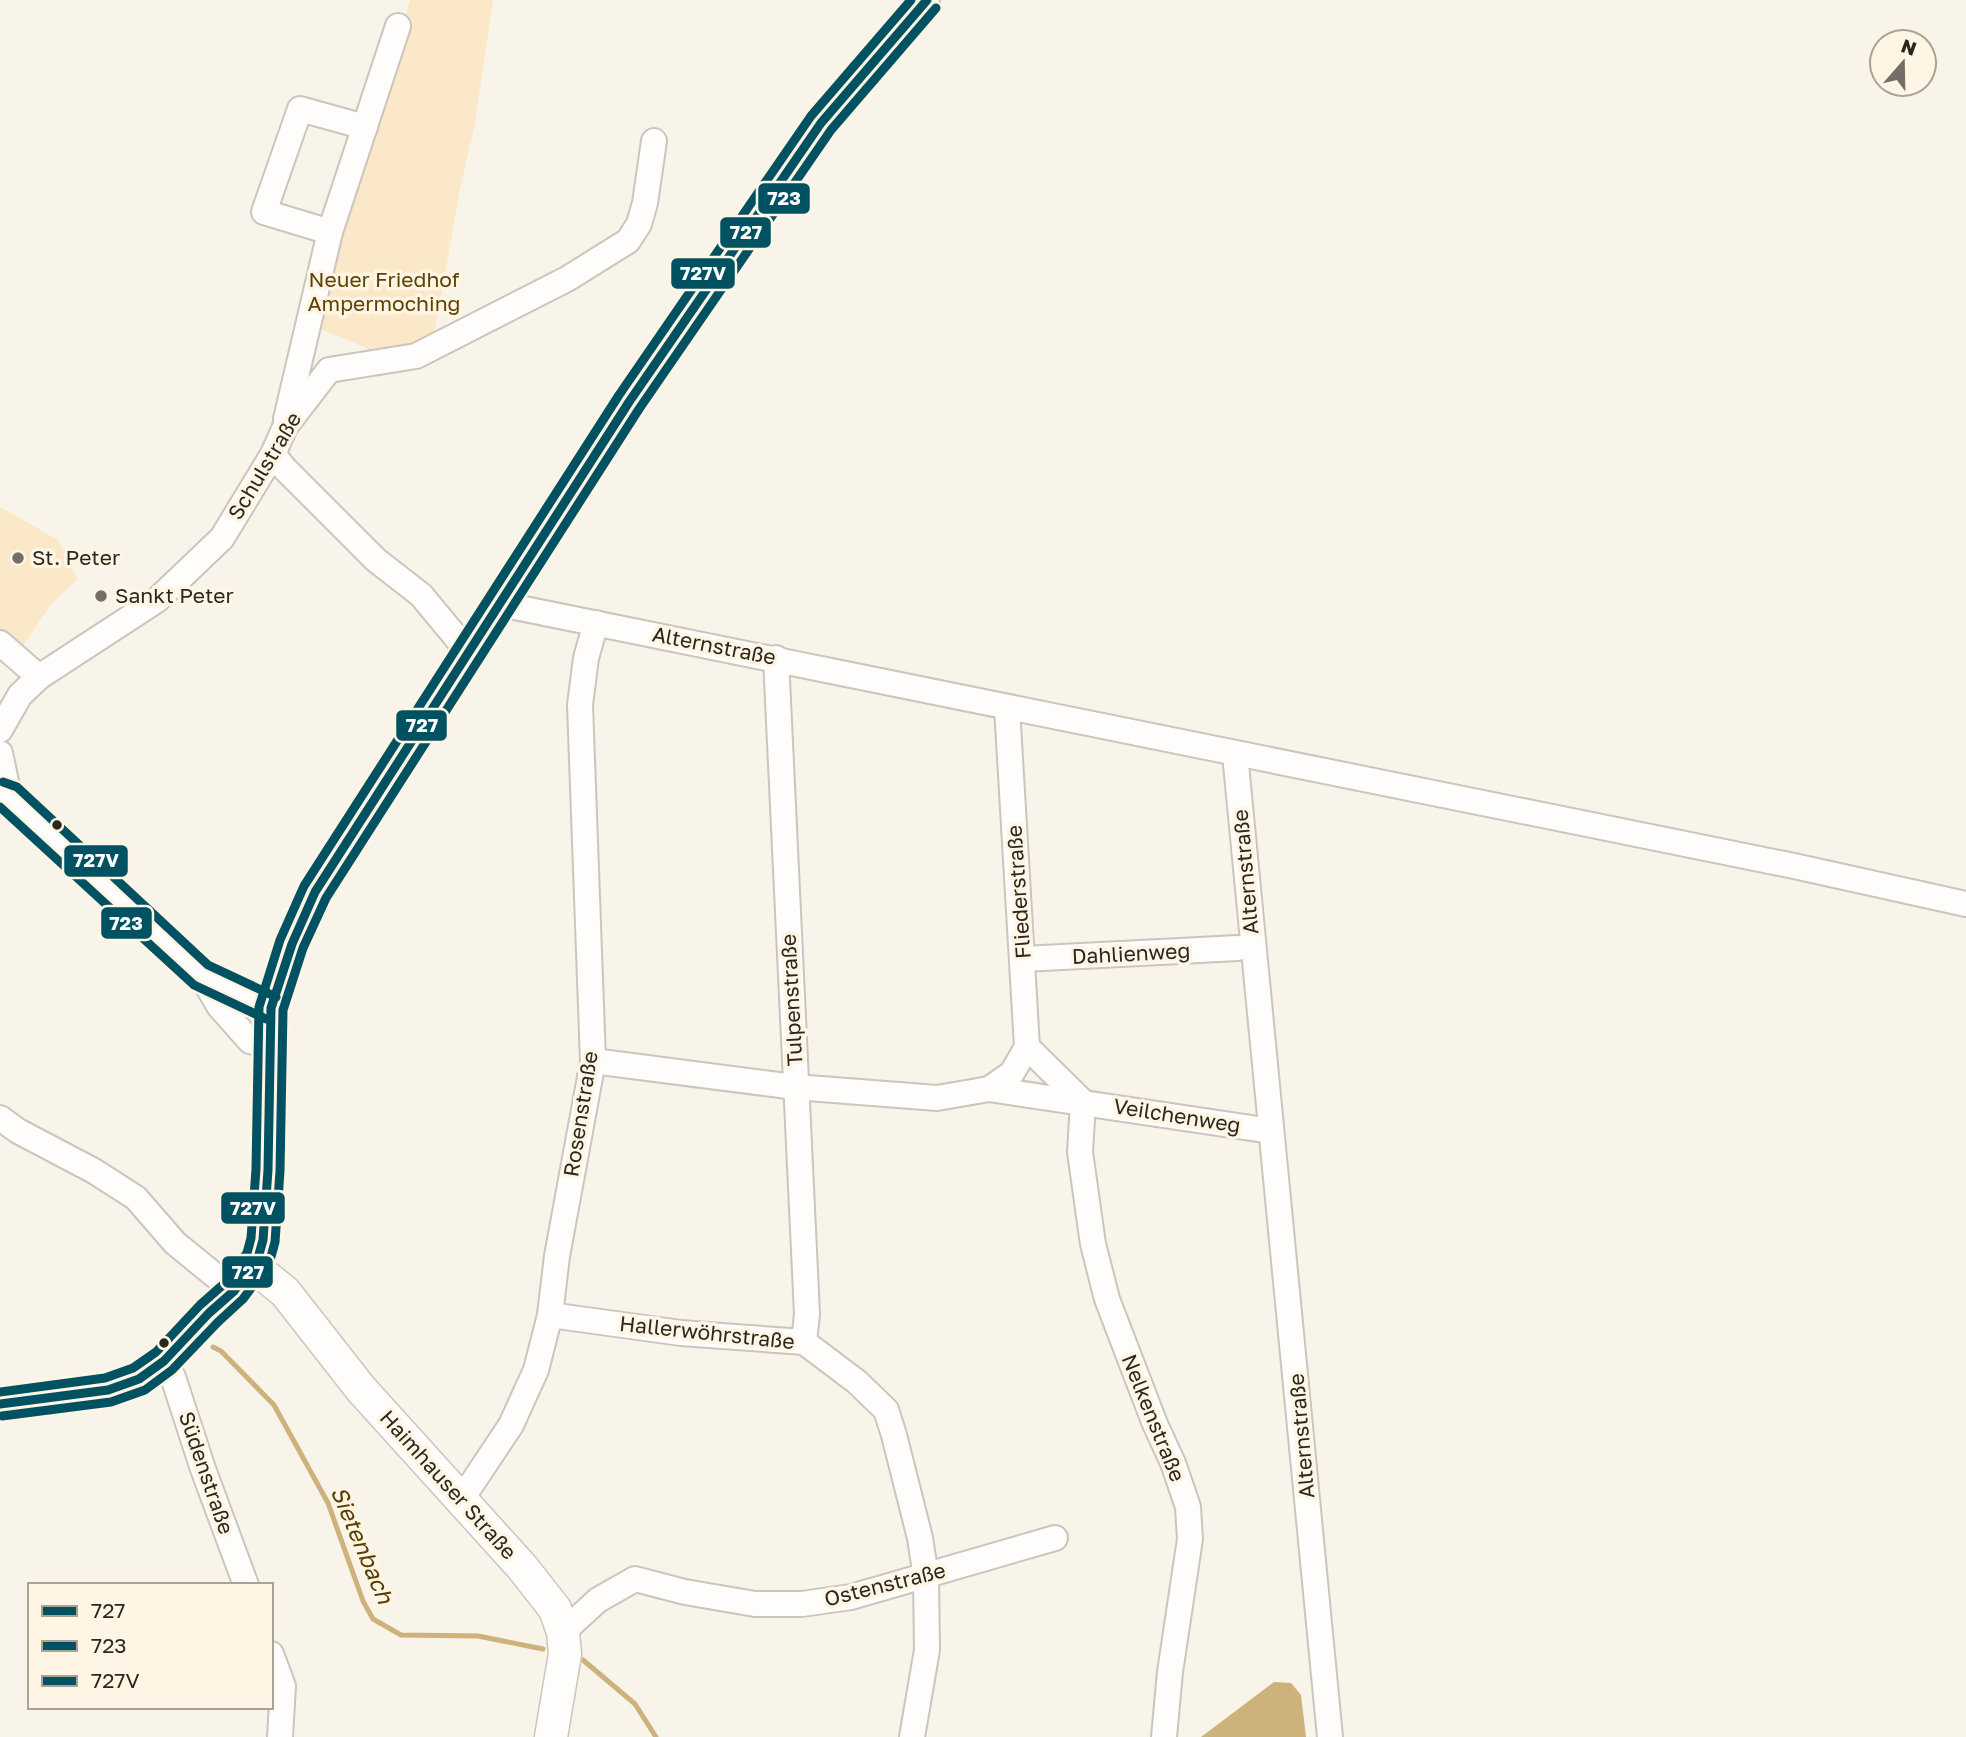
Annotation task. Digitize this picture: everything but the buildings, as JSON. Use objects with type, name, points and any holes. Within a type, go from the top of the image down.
[{"type":"main road","points":[[0,1404],[108,1390],[139,1379],[164,1361],[234,1291],[253,1266]]},
{"type":"main road","name":"Haimhauser Straße","points":[[253,1266],[285,1292],[361,1389],[522,1567],[555,1609],[563,1632],[565,1654],[551,1737]]},
{"type":"street","points":[[253,1266],[263,1240],[268,1170],[271,1007],[292,944],[315,892],[629,402],[821,124],[927,0]]},
{"type":"street","points":[[285,427],[330,232],[398,26]]},
{"type":"street","points":[[330,232],[264,212],[300,108],[365,127]]},
{"type":"street","name":"Schulstraße","points":[[0,730],[20,695],[39,677],[157,600],[222,538],[273,454],[285,427],[329,370],[416,356],[567,279],[628,241],[639,224],[645,203],[654,141]]},
{"type":"street","points":[[273,454],[376,560],[421,595],[460,642],[470,650]]},
{"type":"street","name":"Alternstraße","points":[[500,604],[776,658],[1235,754],[1330,1737]]},
{"type":"street","name":"Rosenstraße","points":[[461,1500],[511,1425],[536,1370],[550,1315],[557,1256],[593,1061],[579,705],[586,658],[596,623]]},
{"type":"street","points":[[0,643],[39,677]]},
{"type":"street","name":"Tulpenstraße","points":[[776,658],[807,1314],[804,1342]]},
{"type":"street","name":"Fliederstraße","points":[[1007,708],[1027,1047]]},
{"type":"street","points":[[0,753],[4,795],[201,975],[219,1006],[250,1041],[270,1047]]},
{"type":"street","points":[[1235,754],[1794,866],[1966,904]]},
{"type":"street","name":"Dahlienweg","points":[[1023,959],[1238,948]]},
{"type":"street","points":[[201,975],[271,1007]]},
{"type":"street","points":[[593,1061],[796,1087],[937,1098],[989,1088],[1013,1073],[1027,1047]]},
{"type":"street","name":"Veilchenweg","points":[[1027,1047],[1083,1102]]},
{"type":"street","name":"Veilchenweg","points":[[989,1088],[1271,1131]]},
{"type":"street","name":"Nelkenstraße","points":[[1083,1102],[1080,1152],[1093,1244],[1107,1300],[1188,1507],[1190,1539],[1170,1672],[1164,1737]]},
{"type":"street","points":[[0,1118],[136,1198],[175,1243],[234,1291]]},
{"type":"street","name":"Hallerwöhrstraße","points":[[550,1315],[681,1332],[804,1342],[857,1382],[886,1410],[920,1538],[926,1577],[927,1650],[912,1737]]},
{"type":"street","name":"Südenstraße","points":[[164,1361],[173,1377],[203,1469],[245,1583]]},
{"type":"street","name":"Ostenstraße","points":[[563,1632],[598,1600],[635,1580],[755,1604],[802,1604],[851,1597],[1055,1538]]},
{"type":"street","points":[[273,1659],[283,1686],[280,1737]]},
{"type":"green space","name":"Neuer Friedhof Ampermoching","points":[[410,0],[493,0],[475,124],[460,189],[433,341],[383,355],[313,326]]},
{"type":"green space","points":[[0,507],[58,540],[78,579],[51,604],[22,647],[0,632]]},
{"type":"shaded area","points":[[1274,1682],[1291,1683],[1301,1695],[1306,1737],[1201,1737]]},
{"type":"waterway","name":"Sietenbach","points":[[213,1347],[221,1351],[274,1405],[328,1503],[363,1601],[373,1619],[401,1635],[478,1636],[543,1649]]},
{"type":"waterway","name":"Sietenbach","points":[[583,1660],[635,1704],[656,1737]]},
{"type":"transit line","name":"727V","points":[[0,1392],[105,1378],[133,1368],[156,1352],[200,1305],[225,1283],[247,1253],[251,1238],[256,1169],[259,1007],[280,940],[304,886],[619,395],[811,116],[911,0]]},
{"type":"transit line","name":"727","points":[[0,1404],[108,1390],[139,1379],[164,1361],[209,1313],[234,1291],[258,1258],[263,1240],[268,1170],[271,1008],[292,944],[315,892],[629,402],[821,123],[927,0]]},
{"type":"transit line","name":"723","points":[[2,1416],[111,1402],[145,1390],[172,1370],[243,1299],[269,1264],[275,1242],[280,1171],[283,1010],[303,948],[326,898],[639,409],[831,130],[936,8]]},
{"type":"transit line","name":"727V","points":[[3,782],[17,787],[208,965],[276,997]]},
{"type":"transit line","name":"723","points":[[0,807],[194,985],[266,1019]]},
{"type":"place","name":"St. Peter","points":[[18,558]]},
{"type":"place","name":"Sankt Peter","points":[[101,596]]}]
